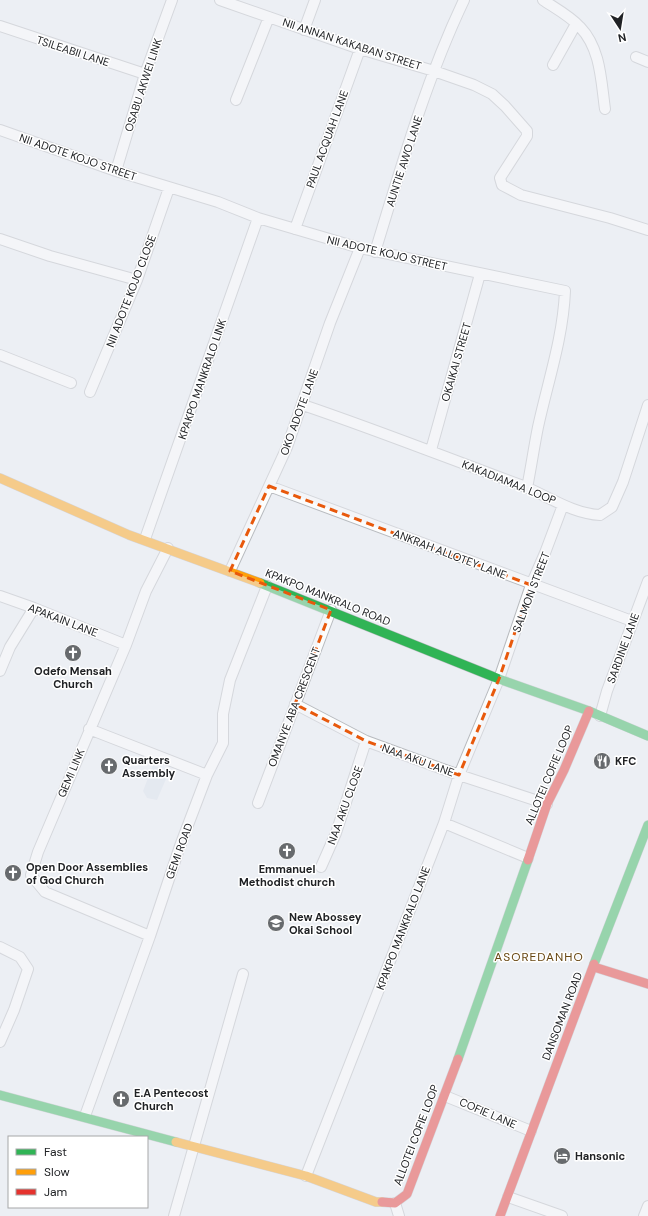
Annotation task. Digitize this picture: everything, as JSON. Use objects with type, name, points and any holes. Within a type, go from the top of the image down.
[{"type":"street","name":"OSABU AKWEI LINK","points":[[116,171],[145,74],[172,0]]},
{"type":"street","name":"NII ANNAN KAKABAN STREET","points":[[220,0],[360,49],[434,71],[464,0]]},
{"type":"street","points":[[304,30],[315,0]]},
{"type":"street","points":[[543,0],[576,24],[588,37],[599,62],[605,109]]},
{"type":"street","points":[[236,100],[268,16]]},
{"type":"street","points":[[553,65],[576,24]]},
{"type":"street","name":"TSILEABII LANE","points":[[0,26],[145,74]]},
{"type":"street","name":"PAUL ACQUAH LANE","points":[[295,229],[360,49]]},
{"type":"street","points":[[636,58],[648,62]]},
{"type":"street","points":[[434,71],[474,85],[492,94],[525,127],[527,136],[500,178],[502,185],[521,195],[610,218],[648,230]]},
{"type":"street","name":"AUNTIE AWO LANE","points":[[375,252],[405,152],[434,71]]},
{"type":"street","name":"NII ADOTE KOJO STREET","points":[[0,130],[116,171],[218,202],[258,218],[360,248],[565,291],[564,315],[556,357],[538,426],[527,488]]},
{"type":"street","name":"NII ADOTE KOJO CLOSE","points":[[90,392],[138,280],[169,188]]},
{"type":"street","name":"KPAKPO MANKRALO LINK","points":[[145,539],[258,218]]},
{"type":"street","points":[[0,239],[50,256],[138,280]]},
{"type":"street","name":"OKO ADOTE LANE","points":[[230,571],[269,486],[303,406],[330,323],[360,248]]},
{"type":"street","name":"OKAIKAI STREET","points":[[430,450],[480,274]]},
{"type":"street","points":[[0,355],[71,383]]},
{"type":"street","name":"KAKADIAMAA LOOP","points":[[303,406],[374,428],[527,488],[563,505],[594,515],[606,512],[612,507],[623,482],[648,406]]},
{"type":"street","name":"KPAKPO MANKRALO ROAD","points":[[0,478],[129,534],[230,571],[499,679],[589,711],[648,736]]},
{"type":"street","name":"ANKRAH ALLOTEY LANE","points":[[269,486],[531,585],[632,621]]},
{"type":"street","name":"SALMON STREET","points":[[499,679],[531,585],[563,505]]},
{"type":"street","name":"GEMI LINK","points":[[150,936],[45,892],[31,875],[38,852],[126,645],[146,592],[168,548]]},
{"type":"street","name":"SARDINE LANE","points":[[600,716],[607,691],[648,581]]},
{"type":"street","name":"GEMI ROAD","points":[[85,1116],[150,936],[180,846],[208,775],[223,743],[223,714],[230,680],[267,586]]},
{"type":"street","name":"APAKAIN LANE","points":[[0,596],[126,645]]},
{"type":"street","points":[[0,671],[10,647],[34,608]]},
{"type":"street","name":"OMANYE ABA CRESCENT","points":[[258,803],[330,610]]},
{"type":"street","name":"KPAKPO MANKRALO LANE","points":[[306,1176],[444,824],[459,775],[499,679]]},
{"type":"street","name":"NAA AKU LANE","points":[[295,704],[366,741],[459,775],[547,804]]},
{"type":"street","name":"ALLOTEI COFIE LOOP","points":[[395,1203],[407,1194],[445,1096],[547,804],[564,770],[589,711]]},
{"type":"street","points":[[89,730],[208,775]]},
{"type":"street","name":"NAA AKU CLOSE","points":[[321,867],[336,833],[366,741]]},
{"type":"street","points":[[444,824],[528,858]]},
{"type":"street","name":"DANSOMAN ROAD","points":[[500,1216],[530,1131],[648,825]]},
{"type":"street","points":[[0,947],[20,957],[28,969],[14,1010],[0,1042]]},
{"type":"street","points":[[594,967],[648,984]]},
{"type":"street","points":[[174,1216],[243,974]]},
{"type":"street","points":[[0,1094],[306,1176],[376,1202],[395,1203],[399,1216]]},
{"type":"street","name":"COFIE LANE","points":[[445,1096],[530,1131]]},
{"type":"street","points":[[508,1196],[562,1216]]},
{"type":"street","points":[[644,1216],[648,1206]]},
{"type":"highlighted area","points":[[269,486],[531,585],[499,679],[459,775],[366,741],[295,704],[331,610],[230,571]]},
{"type":"shaded area","points":[[153,765],[169,772],[157,800],[147,798],[143,791]]},
{"type":"traffic: fast","points":[[260,583],[499,679],[589,711],[648,736]]},
{"type":"traffic: fast","points":[[594,964],[648,825]]},
{"type":"traffic: fast","points":[[458,1059],[528,860]]},
{"type":"traffic: fast","points":[[0,1095],[176,1142]]},
{"type":"traffic: slow","points":[[0,478],[129,535],[260,583]]},
{"type":"traffic: slow","points":[[176,1142],[306,1176],[376,1202],[382,1202]]},
{"type":"traffic: jam","points":[[528,860],[547,804],[564,770],[589,711]]},
{"type":"traffic: jam","points":[[500,1216],[594,964]]},
{"type":"traffic: jam","points":[[594,967],[648,984]]},
{"type":"traffic: jam","points":[[382,1202],[395,1203],[407,1194],[458,1059]]},
{"type":"place","name":"Odefo Mensah Church","points":[[73,653]]},
{"type":"place","name":"KFC","points":[[602,761]]},
{"type":"place","name":"Quarters Assembly","points":[[109,766]]},
{"type":"place","name":"Emmanuel Methodist church","points":[[287,851]]},
{"type":"place","name":"Open Door Assemblies of God Church","points":[[13,873]]},
{"type":"place","name":"New Abossey Okai School","points":[[276,923]]},
{"type":"place","name":"E.A Pentecost Church","points":[[121,1099]]},
{"type":"place","name":"Hansonic","points":[[562,1156]]},
{"type":"district","name":"ASOREDANHO","points":[[539,957]]}]
